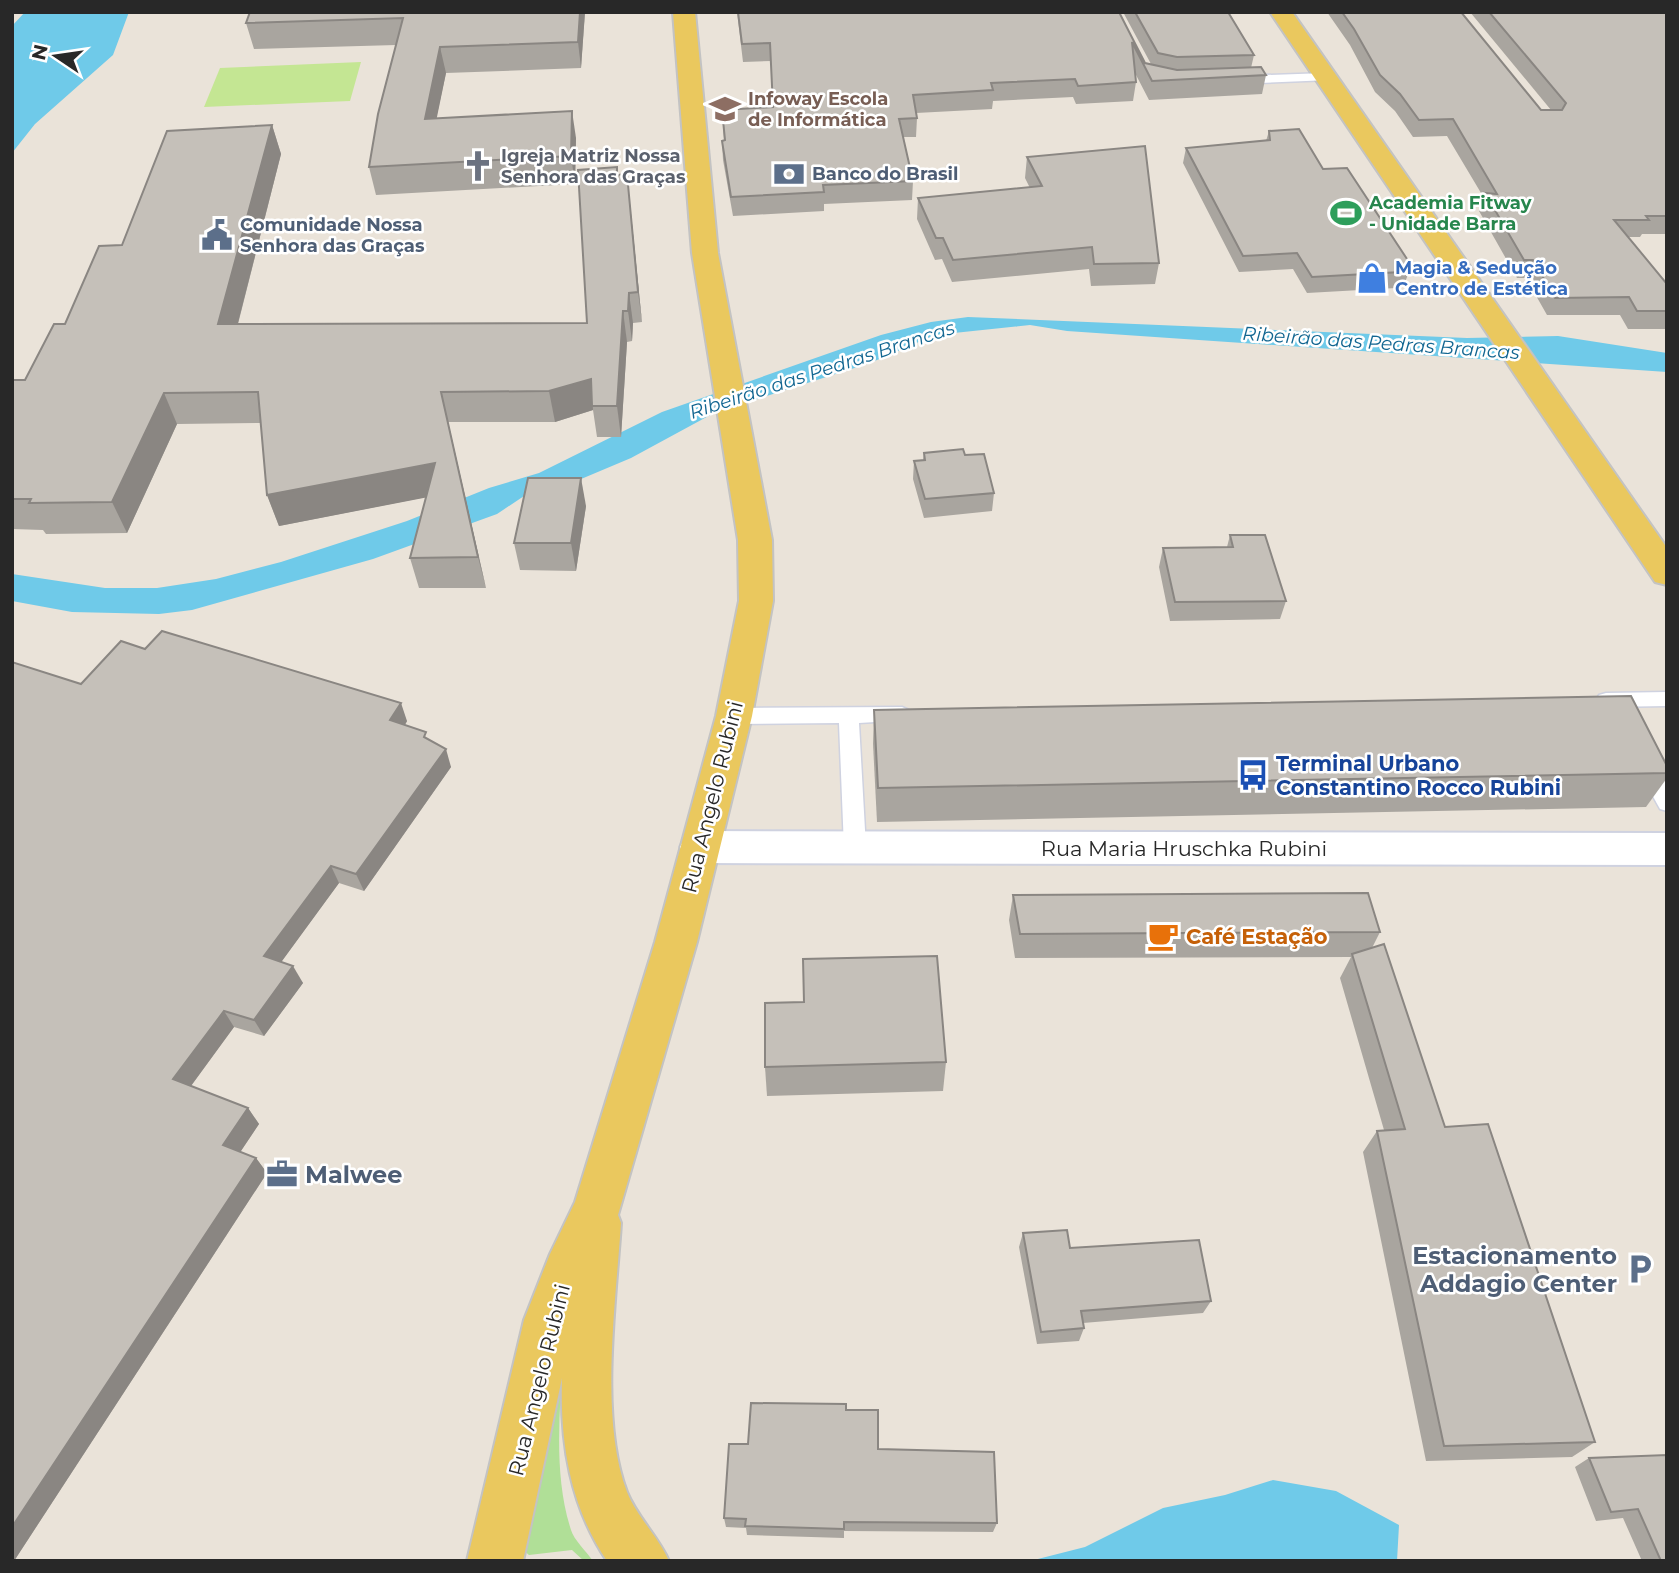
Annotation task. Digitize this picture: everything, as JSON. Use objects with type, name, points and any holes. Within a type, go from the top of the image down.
[{"type":"main road","name":"Rua Angelo Rubini","points":[[495,1561],[549,1320],[566,1271],[597,1207],[700,847],[734,716],[756,601],[755,540],[705,253],[684,12]]},
{"type":"main road","points":[[1281,12],[1667,574]]},
{"type":"main road","points":[[597,1207],[588,1402],[593,1453],[600,1492],[621,1536],[640,1561]]},
{"type":"street","name":"Rua Maria Hruschka Rubini","points":[[700,847],[1667,849]]},
{"type":"lane","points":[[1223,80],[1326,77]]},
{"type":"lane","points":[[1582,701],[1667,699]]},
{"type":"lane","points":[[1610,700],[1622,723]]},
{"type":"lane","points":[[734,716],[918,715]]},
{"type":"lane","points":[[849,716],[855,848]]},
{"type":"lane","points":[[1635,746],[1667,803]]},
{"type":"green space","points":[[361,62],[350,101],[204,107],[220,68]]},
{"type":"green space","points":[[563,1354],[559,1442],[565,1509],[577,1542],[593,1561],[584,1561],[572,1550],[529,1555],[522,1549]]},
{"type":"water","points":[[25,12],[129,12],[113,55],[35,124],[12,153],[12,26]]},
{"type":"water","name":"Ribeirão das Pedras Brancas","points":[[968,317],[1467,338],[1558,336],[1667,353],[1667,372],[1067,331],[1030,325],[935,335],[870,363],[714,413],[631,458],[555,490],[527,494],[497,514],[373,559],[192,610],[159,614],[72,612],[12,601],[12,574],[105,588],[157,588],[216,579],[281,562],[407,521],[489,488],[539,473],[662,412],[881,335],[931,322]]},
{"type":"water","points":[[1273,1480],[1336,1491],[1399,1525],[1397,1561],[1030,1561],[1085,1547],[1163,1508],[1225,1495]]},
{"type":"building","points":[[250,12],[580,12],[578,42],[440,47],[425,119],[572,111],[571,156],[369,167],[378,114],[403,18],[246,23]]},
{"type":"building","points":[[738,12],[1119,12],[1145,63],[1177,70],[1261,67],[1266,75],[1152,81],[1132,42],[1136,82],[1078,86],[1075,79],[991,83],[993,90],[913,95],[917,118],[899,119],[913,181],[823,185],[824,192],[731,197],[722,141],[725,140],[722,110],[773,107],[770,43],[742,44]]},
{"type":"building","points":[[1135,12],[1228,12],[1254,55],[1177,57],[1158,53]]},
{"type":"building","points":[[1342,12],[1461,12],[1541,110],[1562,110],[1566,103],[1489,12],[1667,12],[1667,216],[1646,216],[1649,220],[1614,220],[1667,284],[1667,311],[1637,311],[1629,297],[1555,298],[1533,260],[1524,260],[1485,193],[1497,194],[1453,119],[1419,120],[1400,94],[1380,75]]},
{"type":"building","points":[[272,125],[218,324],[587,323],[578,170],[617,167],[617,175],[627,174],[638,292],[629,293],[628,311],[623,311],[617,406],[592,406],[591,379],[549,391],[441,392],[478,557],[410,558],[435,463],[267,495],[258,392],[164,393],[112,502],[29,503],[31,499],[12,499],[12,380],[25,380],[54,324],[65,324],[99,246],[122,245],[167,131]]},
{"type":"building","points":[[1299,129],[1323,169],[1347,168],[1409,262],[1410,269],[1400,270],[1401,272],[1312,277],[1297,253],[1243,256],[1186,148],[1270,140],[1269,131]]},
{"type":"building","points":[[1145,146],[1159,263],[1094,264],[1092,247],[953,260],[943,238],[936,238],[918,198],[1042,186],[1027,157]]},
{"type":"building","points":[[963,449],[965,455],[984,454],[994,493],[925,499],[914,461],[925,460],[924,453]]},
{"type":"building","points":[[528,478],[581,478],[571,543],[514,543]]},
{"type":"building","points":[[1230,535],[1265,535],[1286,601],[1175,602],[1163,548],[1233,547]]},
{"type":"building","points":[[162,631],[401,703],[390,720],[426,732],[424,737],[446,749],[356,874],[331,866],[264,956],[293,966],[254,1020],[224,1011],[173,1079],[248,1108],[223,1145],[256,1158],[12,1527],[12,662],[81,684],[121,641],[145,649]]},
{"type":"building","points":[[1631,696],[1667,766],[1667,773],[878,788],[874,710]]},
{"type":"building","points":[[1368,893],[1380,932],[1020,934],[1013,895]]},
{"type":"building","points":[[1384,944],[1445,1127],[1488,1124],[1595,1442],[1444,1446],[1377,1131],[1405,1129],[1352,954]]},
{"type":"building","points":[[937,956],[946,1062],[765,1067],[765,1003],[804,1002],[803,959]]},
{"type":"building","points":[[1067,1230],[1070,1248],[1199,1240],[1211,1301],[1081,1311],[1084,1328],[1041,1332],[1023,1233]]},
{"type":"building","points":[[751,1403],[846,1404],[846,1410],[878,1410],[878,1449],[994,1452],[997,1523],[844,1522],[844,1529],[745,1526],[746,1519],[724,1518],[729,1444],[748,1444]]},
{"type":"building","points":[[1667,1455],[1667,1561],[1661,1561],[1638,1509],[1611,1512],[1589,1458]]},
{"type":"place","name":"Infoway Escola de Informática","points":[[725,109]]},
{"type":"place","name":"Igreja Matriz Nossa Senhora das Graças","points":[[478,166]]},
{"type":"place","name":"Banco do Brasil","points":[[789,174]]},
{"type":"place","name":"Academia Fitway - Unidade Barra","points":[[1346,213]]},
{"type":"place","name":"Comunidade Nossa Senhora das Graças","points":[[217,235]]},
{"type":"place","name":"Magia & Sedução Centro de Estética","points":[[1372,278]]},
{"type":"place","name":"Terminal Urbano Constantino Rocco Rubini","points":[[1253,775]]},
{"type":"place","name":"Café Estação","points":[[1163,936]]},
{"type":"place","name":"Malwee","points":[[282,1174]]},
{"type":"place","name":"Estacionamento Addagio Center","points":[[1640,1269]]}]
